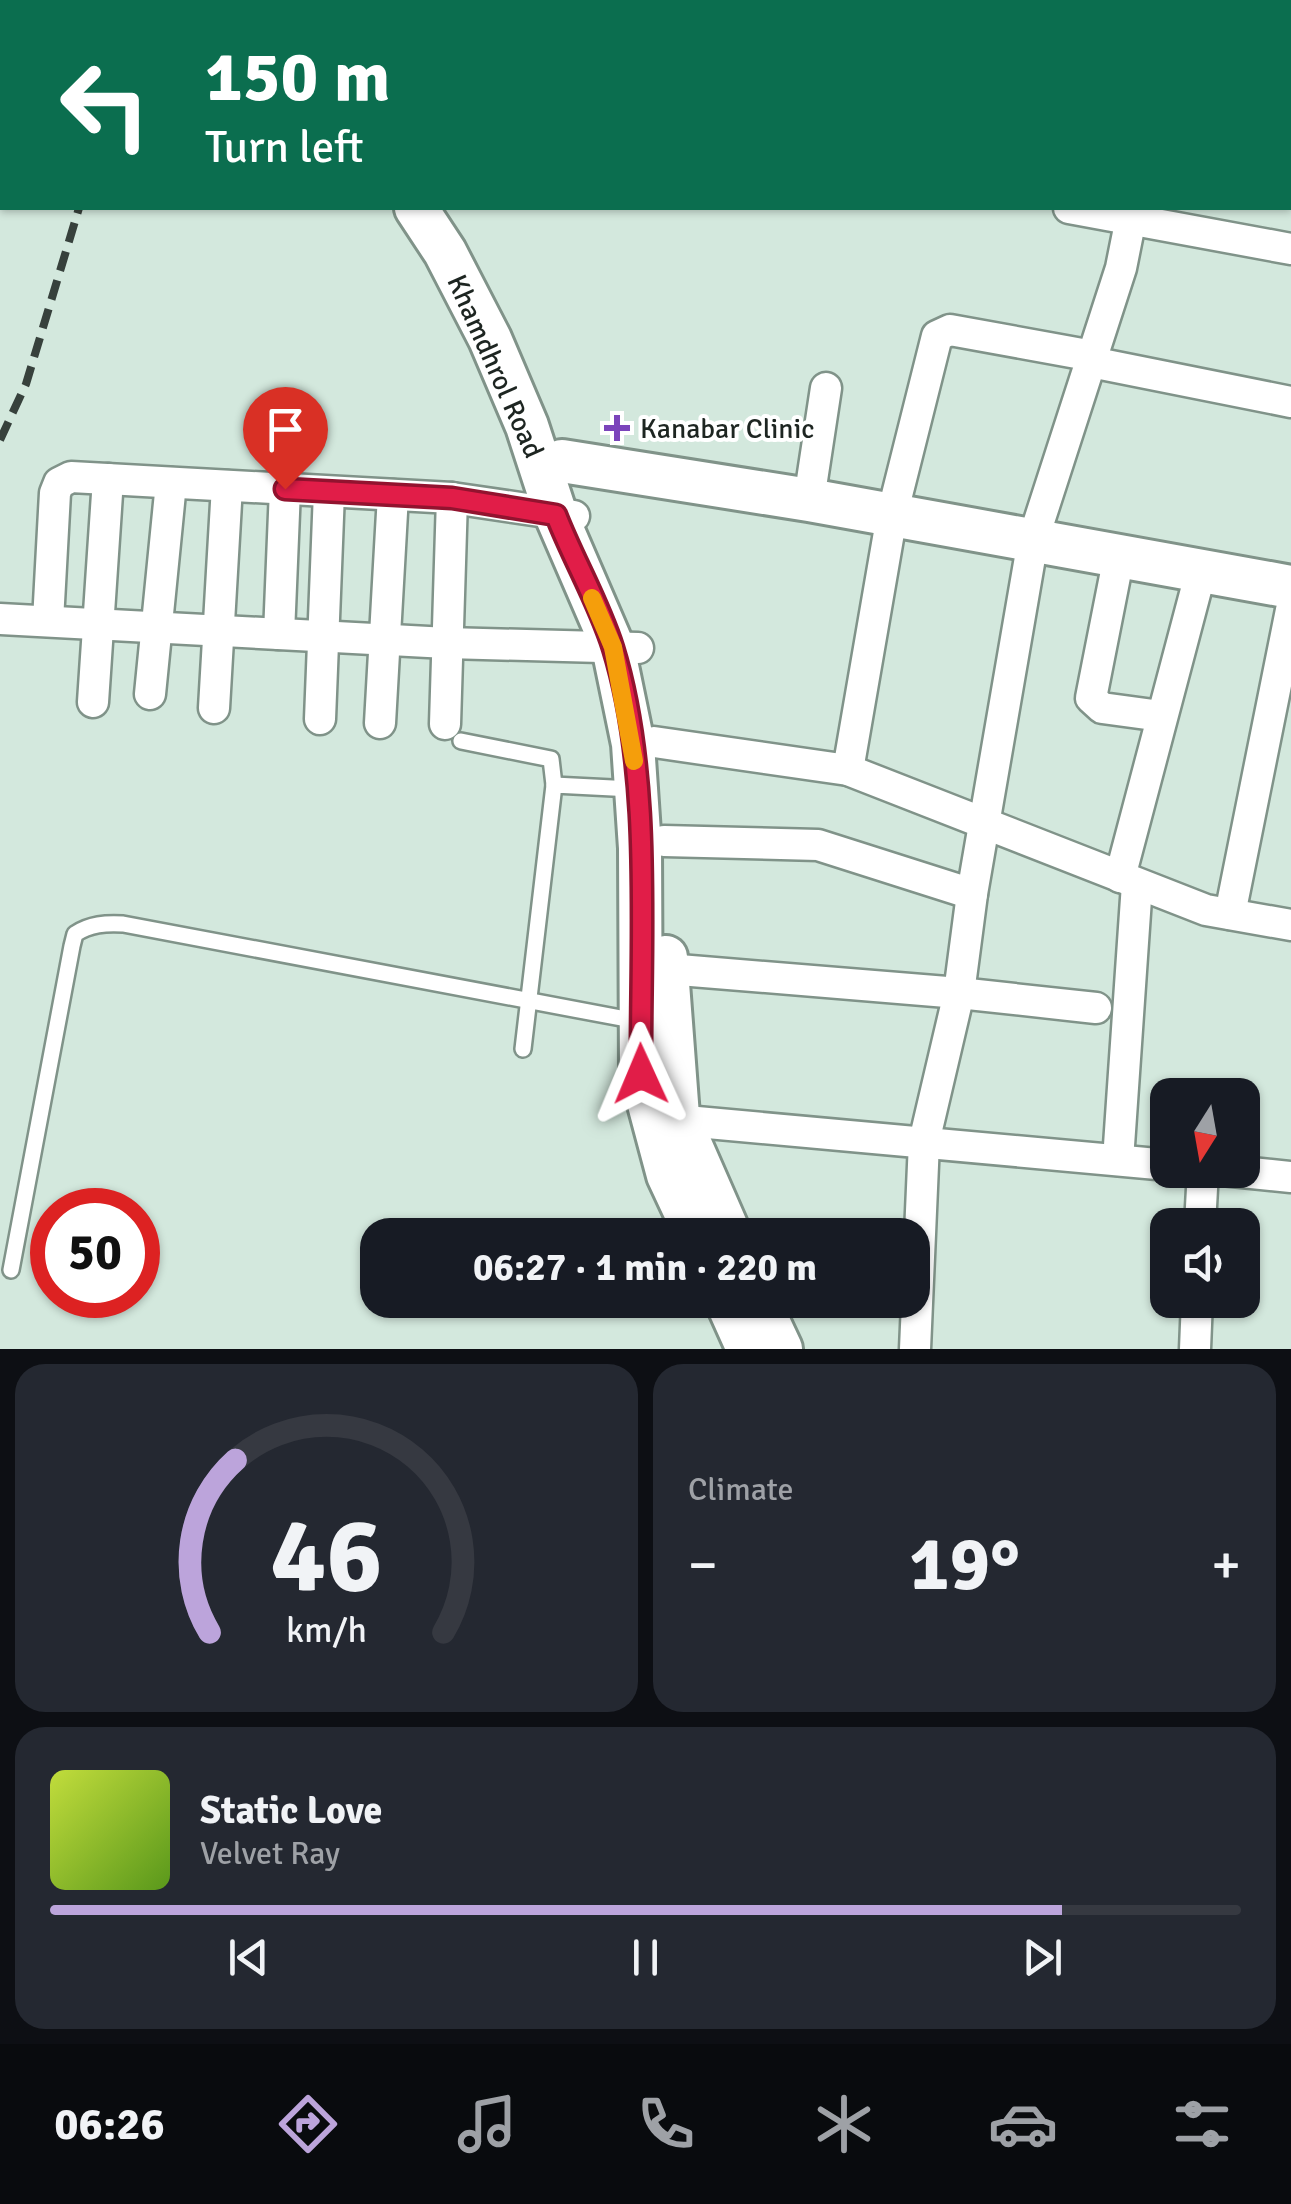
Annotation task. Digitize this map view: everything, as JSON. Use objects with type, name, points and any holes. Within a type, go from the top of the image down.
[{"type":"main road","name":"Khamdhrol Road","points":[[417,210],[445,252],[505,374],[626,648],[654,742],[664,841],[667,969],[656,1023]]},
{"type":"main road","name":"Khamdhrol Road","points":[[453,210],[513,321],[562,461],[566,516]]},
{"type":"main road","points":[[562,461],[809,500],[1291,587]]},
{"type":"main road","name":"Khamdhrol Road","points":[[626,648],[668,1175],[688,1218]]},
{"type":"main road","name":"Khamdhrol Road","points":[[666,1119],[721,1218]]},
{"type":"main road","points":[[734,1318],[748,1349]]},
{"type":"main road","points":[[766,1318],[781,1349]]},
{"type":"street","points":[[1091,210],[1132,214],[1291,249]]},
{"type":"street","points":[[915,1349],[924,1142],[959,993],[972,894],[1033,540],[1121,268],[1132,214]]},
{"type":"street","points":[[848,770],[892,515],[940,333],[950,330],[1291,402]]},
{"type":"street","points":[[809,500],[826,388]]},
{"type":"street","points":[[48,621],[55,493],[59,483],[71,476],[452,498],[566,516]]},
{"type":"street","points":[[93,702],[108,479]]},
{"type":"street","points":[[150,694],[171,482]]},
{"type":"street","points":[[214,708],[227,486]]},
{"type":"street","points":[[279,634],[285,489]]},
{"type":"street","points":[[320,719],[329,492]]},
{"type":"street","points":[[380,723],[393,496]]},
{"type":"street","points":[[452,498],[447,644],[453,732]]},
{"type":"street","points":[[1119,556],[1091,698],[1102,708],[1161,716]]},
{"type":"street","points":[[1118,1160],[1128,880],[1161,716],[1201,570]]},
{"type":"street","points":[[1230,914],[1291,610]]},
{"type":"street","points":[[0,618],[447,644],[626,648]]},
{"type":"street","points":[[654,742],[848,770],[1206,910],[1291,925]]},
{"type":"street","points":[[664,841],[818,845],[972,894]]},
{"type":"street","points":[[667,969],[1096,1008]]},
{"type":"street","points":[[666,1119],[1150,1163]]},
{"type":"street","points":[[1260,1174],[1291,1177]]},
{"type":"street","points":[[1195,1349],[1197,1318]]},
{"type":"lane","points":[[453,732],[550,759],[554,785],[523,1049]]},
{"type":"lane","points":[[554,785],[636,789]]},
{"type":"lane","points":[[11,1270],[72,946],[75,934],[85,927],[123,924],[656,1023]]},
{"type":"railway","points":[[0,440],[26,384],[78,210]]},
{"type":"slow traffic","points":[[592,598],[613,647],[634,761]]},
{"type":"place","name":"Kanabar Clinic","points":[[617,428]]},
{"type":"route","points":[[285,489],[452,498],[556,515],[613,647],[632,744],[640,848],[641,1074]]}]
